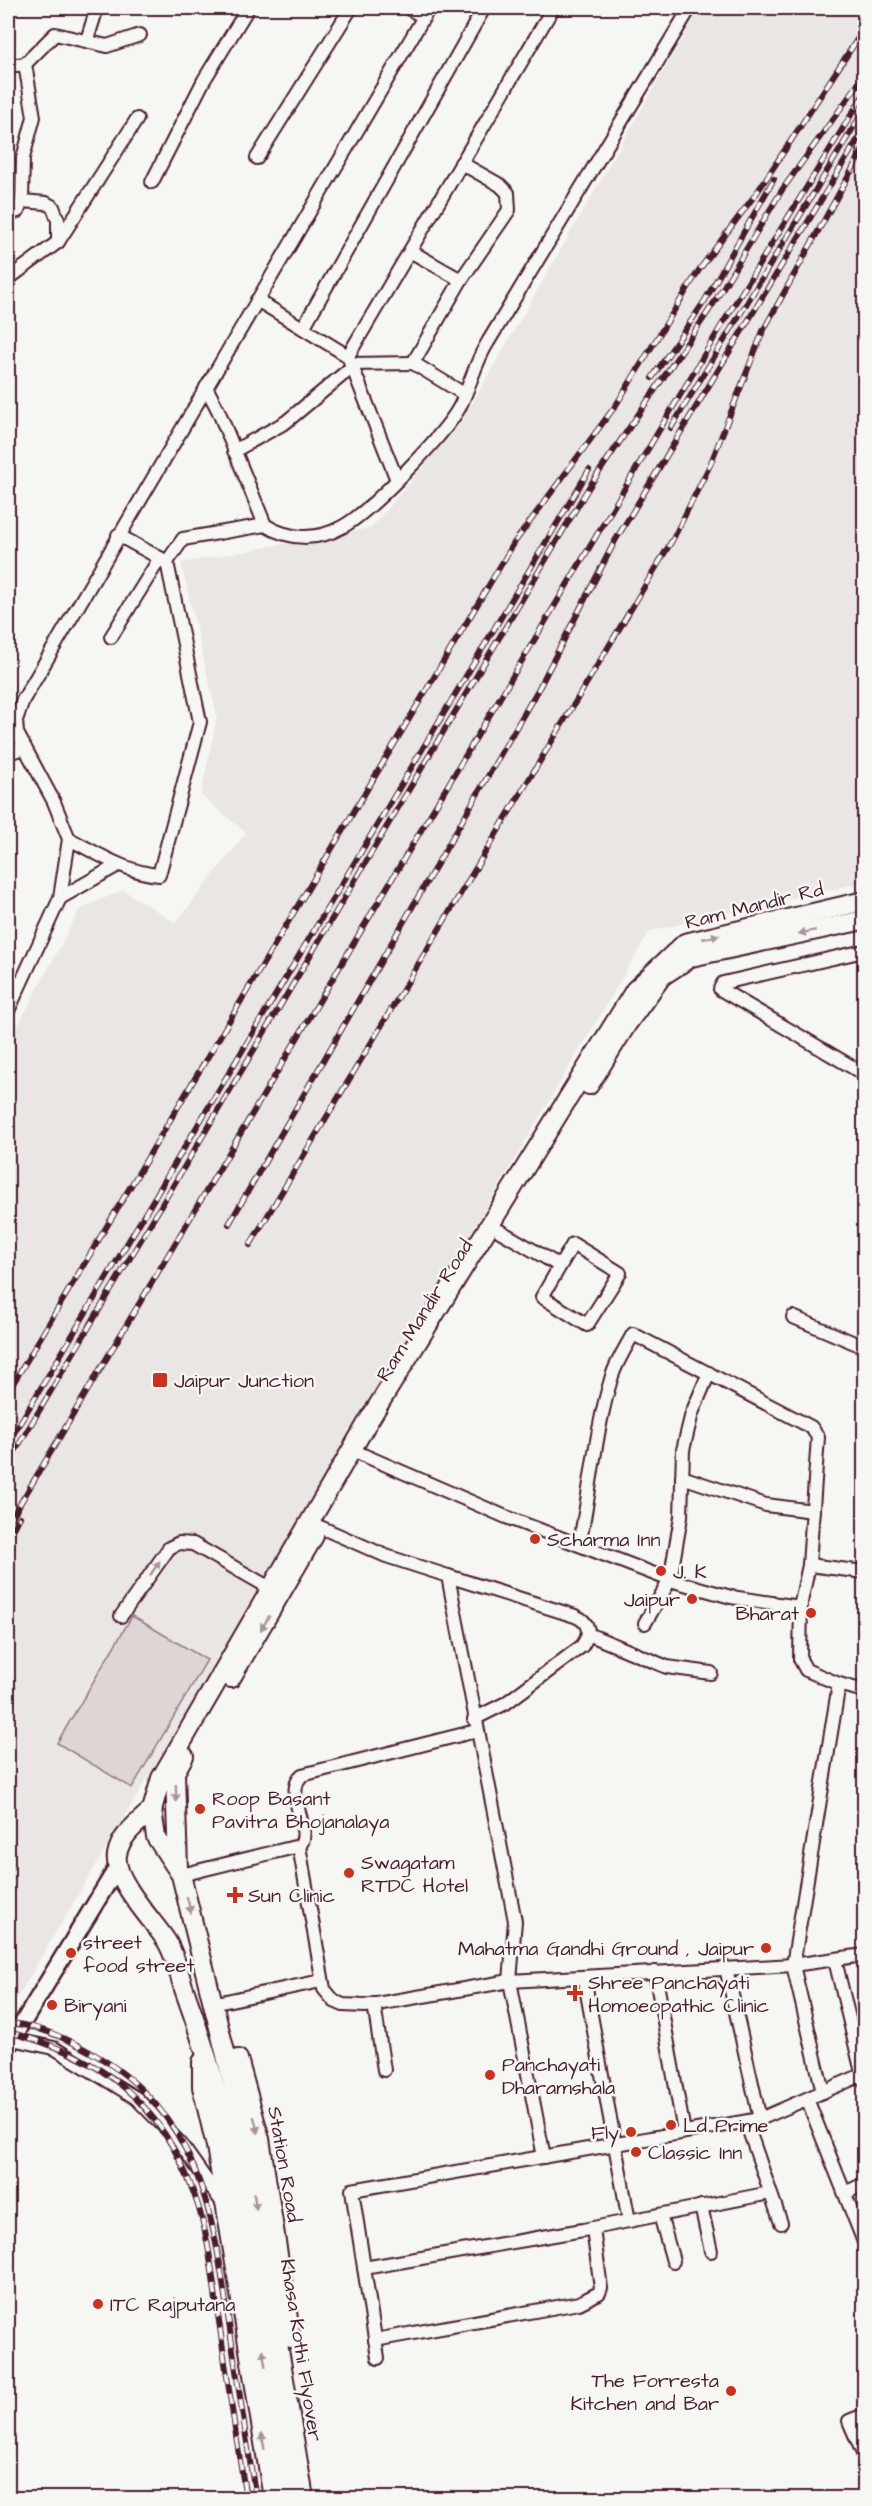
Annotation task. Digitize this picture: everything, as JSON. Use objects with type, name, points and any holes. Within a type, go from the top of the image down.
[{"type":"main road","name":"Ram Mandir Rd","points":[[635,990],[660,963],[685,943],[864,901]]},
{"type":"main road","name":"Ram Mandir Road","points":[[179,1872],[176,1772],[361,1454],[627,1024],[662,976],[691,957],[864,920]]},
{"type":"main road","name":"Ram Mandir Road","points":[[153,1809],[161,1778],[270,1588],[366,1425],[635,990]]},
{"type":"main road","name":"Station Road","points":[[153,1809],[156,1838],[179,1872],[220,2033],[240,2061],[260,2139],[315,2499]]},
{"type":"main road","points":[[153,1809],[130,1829],[123,1840],[117,1854],[118,1866],[128,1887],[168,1943],[202,2040],[202,2087],[216,2146],[273,2499]]},
{"type":"main road","name":"Khasa Kothi Flyover","points":[[220,2033],[219,2065],[225,2121],[288,2499]]},
{"type":"main road","name":"Khasa Kothi Flyover","points":[[202,2040],[219,2065],[244,2137],[304,2499]]},
{"type":"street","points":[[87,40],[97,8]]},
{"type":"street","points":[[152,182],[204,80],[248,8]]},
{"type":"street","points":[[257,158],[351,8]]},
{"type":"street","points":[[8,1011],[60,898],[69,839],[54,802],[17,733],[15,720],[23,700],[118,535],[427,12],[408,8]]},
{"type":"street","points":[[303,328],[484,8]]},
{"type":"street","points":[[234,451],[286,422],[350,363],[410,250],[553,8]]},
{"type":"street","points":[[206,387],[265,525],[276,532],[295,537],[321,536],[344,527],[397,480],[450,421],[486,344],[690,8]]},
{"type":"street","points":[[8,66],[25,64],[55,34],[107,46],[140,36]]},
{"type":"street","points":[[8,214],[18,211],[22,201],[23,158],[34,117],[25,64]]},
{"type":"street","points":[[8,279],[58,242],[137,119]]},
{"type":"street","points":[[413,363],[461,280],[509,210],[508,193],[500,185],[462,163]]},
{"type":"street","points":[[22,201],[45,203],[53,207],[58,220],[58,242]]},
{"type":"street","points":[[410,250],[461,280]]},
{"type":"street","points":[[257,300],[303,328],[350,363],[397,480]]},
{"type":"street","points":[[350,363],[413,363],[464,394]]},
{"type":"street","points":[[111,636],[164,560],[183,539],[265,525]]},
{"type":"street","points":[[69,839],[118,865],[141,873],[159,874],[200,722],[164,560],[118,535]]},
{"type":"street","points":[[8,753],[25,748]]},
{"type":"street","points":[[60,898],[118,865]]},
{"type":"street","points":[[864,951],[723,983],[720,988],[864,1074]]},
{"type":"street","points":[[500,1231],[560,1266]]},
{"type":"street","points":[[573,1244],[620,1273],[588,1325],[542,1297],[560,1266],[573,1244]]},
{"type":"street","points":[[793,1317],[864,1347]]},
{"type":"street","points":[[579,1545],[592,1483],[596,1437],[613,1373],[633,1334],[811,1427],[818,1437],[809,1565],[801,1603],[800,1659],[806,1670],[813,1675],[864,1690]]},
{"type":"street","points":[[645,1623],[670,1580],[681,1517],[683,1450],[692,1413],[709,1373]]},
{"type":"street","points":[[361,1454],[496,1513],[670,1580],[731,1597],[800,1607],[801,1603]]},
{"type":"street","points":[[682,1478],[766,1505],[813,1511]]},
{"type":"street","points":[[320,1527],[386,1556],[575,1616],[586,1623],[588,1634],[582,1646],[527,1689],[475,1725],[302,1775],[296,1780],[295,1789],[304,1835],[299,1846],[321,1981],[334,2001],[343,2005],[374,2004],[510,1981],[793,1965],[864,1955]]},
{"type":"street","points":[[122,1616],[165,1552],[179,1543],[194,1544],[270,1588]]},
{"type":"street","points":[[809,1565],[864,1572]]},
{"type":"street","points":[[448,1576],[475,1725],[515,1921],[510,1981],[544,2157]]},
{"type":"street","points":[[588,1634],[668,1667],[711,1673]]},
{"type":"street","points":[[823,2092],[793,1965],[839,1684]]},
{"type":"street","points":[[179,1872],[299,1846]]},
{"type":"street","points":[[118,1866],[10,2043],[54,2049],[136,2098],[180,2143],[226,2208]]},
{"type":"street","points":[[378,2358],[352,2190],[760,2119],[864,2077],[835,1960]]},
{"type":"street","points":[[726,1968],[760,2119]]},
{"type":"street","points":[[655,1972],[684,2132]]},
{"type":"street","points":[[584,1977],[629,2221]]},
{"type":"street","points":[[212,2004],[321,1981]]},
{"type":"street","points":[[374,2004],[384,2070]]},
{"type":"street","points":[[807,2099],[864,2242]]},
{"type":"street","points":[[746,2122],[781,2223]]},
{"type":"street","points":[[845,2193],[864,2184]]},
{"type":"street","points":[[364,2268],[593,2229],[770,2193]]},
{"type":"street","points":[[701,2206],[711,2251]]},
{"type":"street","points":[[660,2215],[673,2261]]},
{"type":"street","points":[[375,2340],[579,2302],[599,2293],[602,2288],[593,2229]]},
{"type":"street","points":[[864,2415],[849,2421],[864,2456]]},
{"type":"shaded area","points":[[700,8],[864,8],[864,882],[650,931],[8,2013],[8,1044],[80,909],[123,890],[176,923],[246,833],[201,795],[217,716],[181,563],[371,528],[462,421]]},
{"type":"shaded area","points":[[132,1616],[207,1660],[132,1788],[57,1743]]},
{"type":"railway","points":[[8,1392],[514,543],[616,405],[699,270],[758,191],[864,29]]},
{"type":"railway","points":[[8,1463],[589,487],[712,306],[782,190],[864,76]]},
{"type":"railway","points":[[8,1524],[726,318],[864,94]]},
{"type":"railway","points":[[671,428],[861,115]]},
{"type":"railway","points":[[229,1224],[540,686],[615,541],[864,129]]},
{"type":"railway","points":[[250,1245],[673,539],[710,465],[763,331],[864,148]]},
{"type":"railway","points":[[652,378],[704,302],[774,179]]},
{"type":"railway","points":[[8,1443],[589,470]]},
{"type":"railway","points":[[8,1539],[20,1517]]},
{"type":"railway","points":[[8,2023],[30,2026],[51,2033],[92,2053],[129,2079],[159,2108],[181,2140],[197,2176],[209,2213],[218,2253],[256,2498]]},
{"type":"railway","points":[[8,2032],[71,2054],[99,2069],[145,2108],[164,2133],[180,2161],[194,2194],[207,2243],[246,2498]]},
{"type":"place","name":"Jaipur Junction","points":[[160,1380]]},
{"type":"place","name":"Scharma Inn","points":[[535,1539]]},
{"type":"place","name":"J. K","points":[[661,1571]]},
{"type":"place","name":"Jaipur","points":[[692,1599]]},
{"type":"place","name":"Bharat","points":[[811,1613]]},
{"type":"place","name":"Roop Basant Pavitra Bhojanalaya","points":[[200,1809]]},
{"type":"place","name":"Swagatam RTDC Hotel","points":[[349,1873]]},
{"type":"place","name":"Sun Clinic","points":[[235,1895]]},
{"type":"place","name":"Mahatma Gandhi Ground , Jaipur","points":[[766,1948]]},
{"type":"place","name":"street food street","points":[[71,1953]]},
{"type":"place","name":"Shree Panchayati Homoeopathic Clinic","points":[[575,1993]]},
{"type":"place","name":"Biryani","points":[[52,2005]]},
{"type":"place","name":"Panchayati Dharamshala","points":[[490,2075]]},
{"type":"place","name":"Ld Prime","points":[[671,2125]]},
{"type":"place","name":"Fly","points":[[631,2132]]},
{"type":"place","name":"Classic Inn","points":[[636,2152]]},
{"type":"place","name":"ITC Rajputana","points":[[98,2304]]},
{"type":"place","name":"The Forresta Kitchen and Bar","points":[[731,2391]]}]
